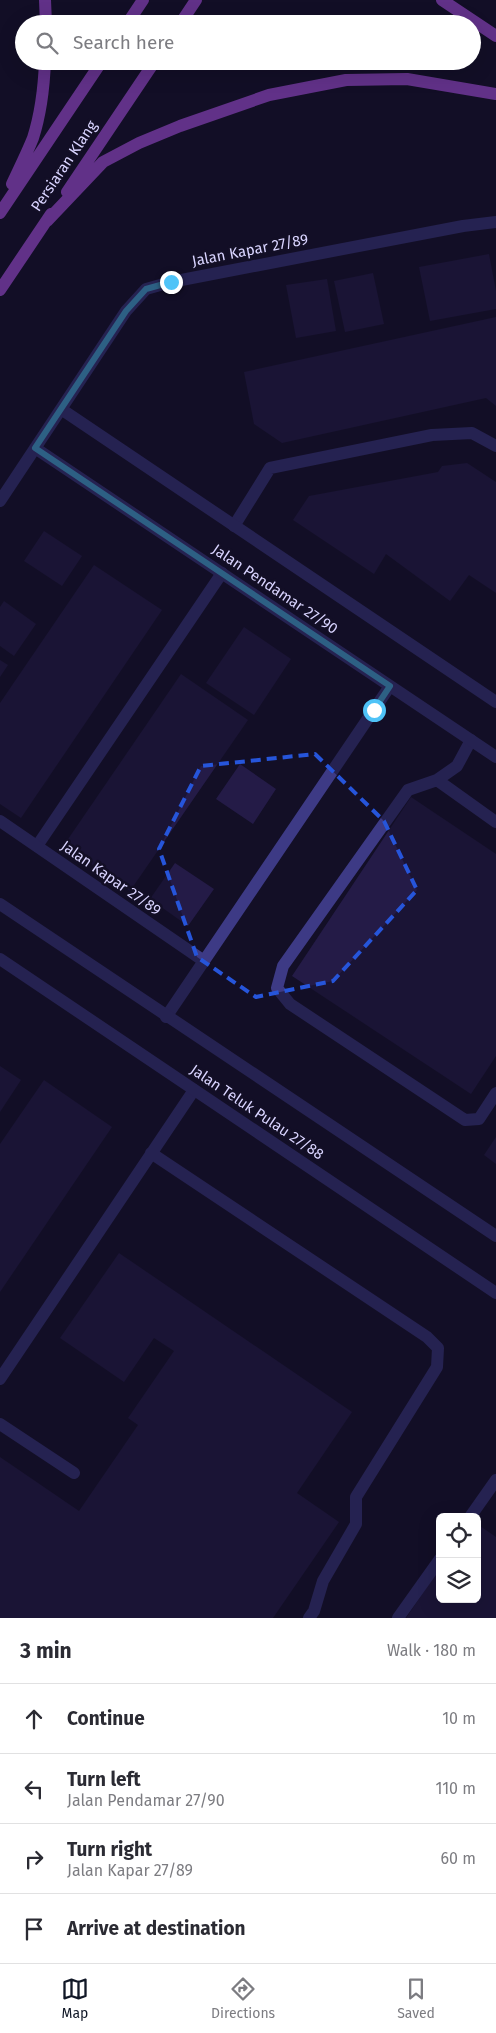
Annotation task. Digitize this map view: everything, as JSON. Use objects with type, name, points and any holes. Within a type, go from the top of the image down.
[{"type":"main road","points":[[45,0],[46,15]]},
{"type":"main road","points":[[133,15],[143,0]]},
{"type":"main road","points":[[186,15],[196,0]]},
{"type":"main road","points":[[442,0],[464,15]]},
{"type":"main road","points":[[481,26],[496,36]]},
{"type":"main road","points":[[0,212],[32,139],[43,94],[44,70]]},
{"type":"main road","name":"Persiaran Klang","points":[[0,212],[96,70]]},
{"type":"main road","name":"Persiaran Klang","points":[[0,290],[149,70]]},
{"type":"main road","points":[[46,221],[103,162],[139,143],[180,126],[269,95],[346,80],[390,79],[407,79],[496,94]]},
{"type":"street","name":"Jalan Kapar 27/89","points":[[0,501],[126,311],[146,289],[180,280],[463,226],[496,222]]},
{"type":"street","name":"Jalan Pendamar 27/90","points":[[61,409],[496,702]]},
{"type":"street","points":[[234,526],[270,468],[432,436],[472,433],[496,446]]},
{"type":"street","name":"Jalan Pendamar 27/90","points":[[35,448],[496,757]]},
{"type":"street","points":[[37,846],[222,573]]},
{"type":"street","points":[[166,1017],[390,686]]},
{"type":"street","points":[[471,740],[457,766],[437,780],[408,790],[283,966],[277,988],[290,1004],[465,1120],[479,1119],[496,1093]]},
{"type":"street","points":[[437,780],[496,822]]},
{"type":"street","name":"Jalan Kapar 27/89","points":[[0,821],[204,962]]},
{"type":"street","name":"Jalan Teluk Pulau 27/88","points":[[0,904],[166,1017],[496,1236]]},
{"type":"street","name":"Jalan Teluk Pulau 27/88","points":[[0,959],[496,1293]]},
{"type":"street","points":[[0,1379],[194,1090]]},
{"type":"street","points":[[151,1154],[427,1336],[438,1348],[437,1367],[356,1497],[356,1524],[323,1581],[314,1611],[309,1618]]},
{"type":"street","points":[[0,1424],[74,1473]]},
{"type":"street","points":[[473,1513],[496,1480]]},
{"type":"street","points":[[398,1618],[436,1565]]},
{"type":"highlighted area","points":[[315,754],[384,821],[417,890],[333,981],[256,997],[197,957],[159,849],[201,766]]},
{"type":"building","points":[[489,254],[496,291],[496,309],[430,321],[419,267]]},
{"type":"building","points":[[373,273],[384,324],[345,332],[334,281]]},
{"type":"building","points":[[327,279],[336,331],[296,338],[286,285]]},
{"type":"building","points":[[496,317],[496,406],[486,398],[282,443],[254,424],[244,372]]},
{"type":"building","points":[[467,463],[496,482],[496,593],[469,575],[450,601],[386,554],[374,574],[293,520],[309,496],[438,472],[442,466]]},
{"type":"building","points":[[44,531],[82,556],[62,586],[24,561]]},
{"type":"building","points":[[94,565],[162,610],[21,818],[0,804],[0,703]]},
{"type":"building","points":[[4,601],[36,624],[14,656],[0,646],[0,607]]},
{"type":"building","points":[[244,627],[291,659],[254,715],[206,683]]},
{"type":"building","points":[[0,660],[8,665],[0,677]]},
{"type":"building","points":[[181,674],[248,720],[130,891],[64,845]]},
{"type":"building","points":[[240,764],[276,789],[253,824],[216,799]]},
{"type":"building","points":[[411,797],[496,854],[496,1056],[471,1094],[292,976]]},
{"type":"building","points":[[175,863],[214,889],[188,926],[150,899]]},
{"type":"building","points":[[0,1066],[21,1080],[0,1112]]},
{"type":"building","points":[[44,1080],[112,1127],[0,1292],[0,1144]]},
{"type":"building","points":[[496,1137],[496,1164],[484,1155]]},
{"type":"building","points":[[119,1253],[352,1412],[297,1493],[339,1522],[273,1618],[0,1618],[0,1457],[79,1511],[138,1425],[128,1418],[174,1351],[154,1338],[124,1382],[60,1338]]},
{"type":"building","points":[[481,1527],[496,1537],[496,1618],[406,1618],[436,1574],[436,1603],[481,1603]]},
{"type":"route","points":[[171,282],[146,289],[126,311],[35,448],[390,686],[374,710]]}]
